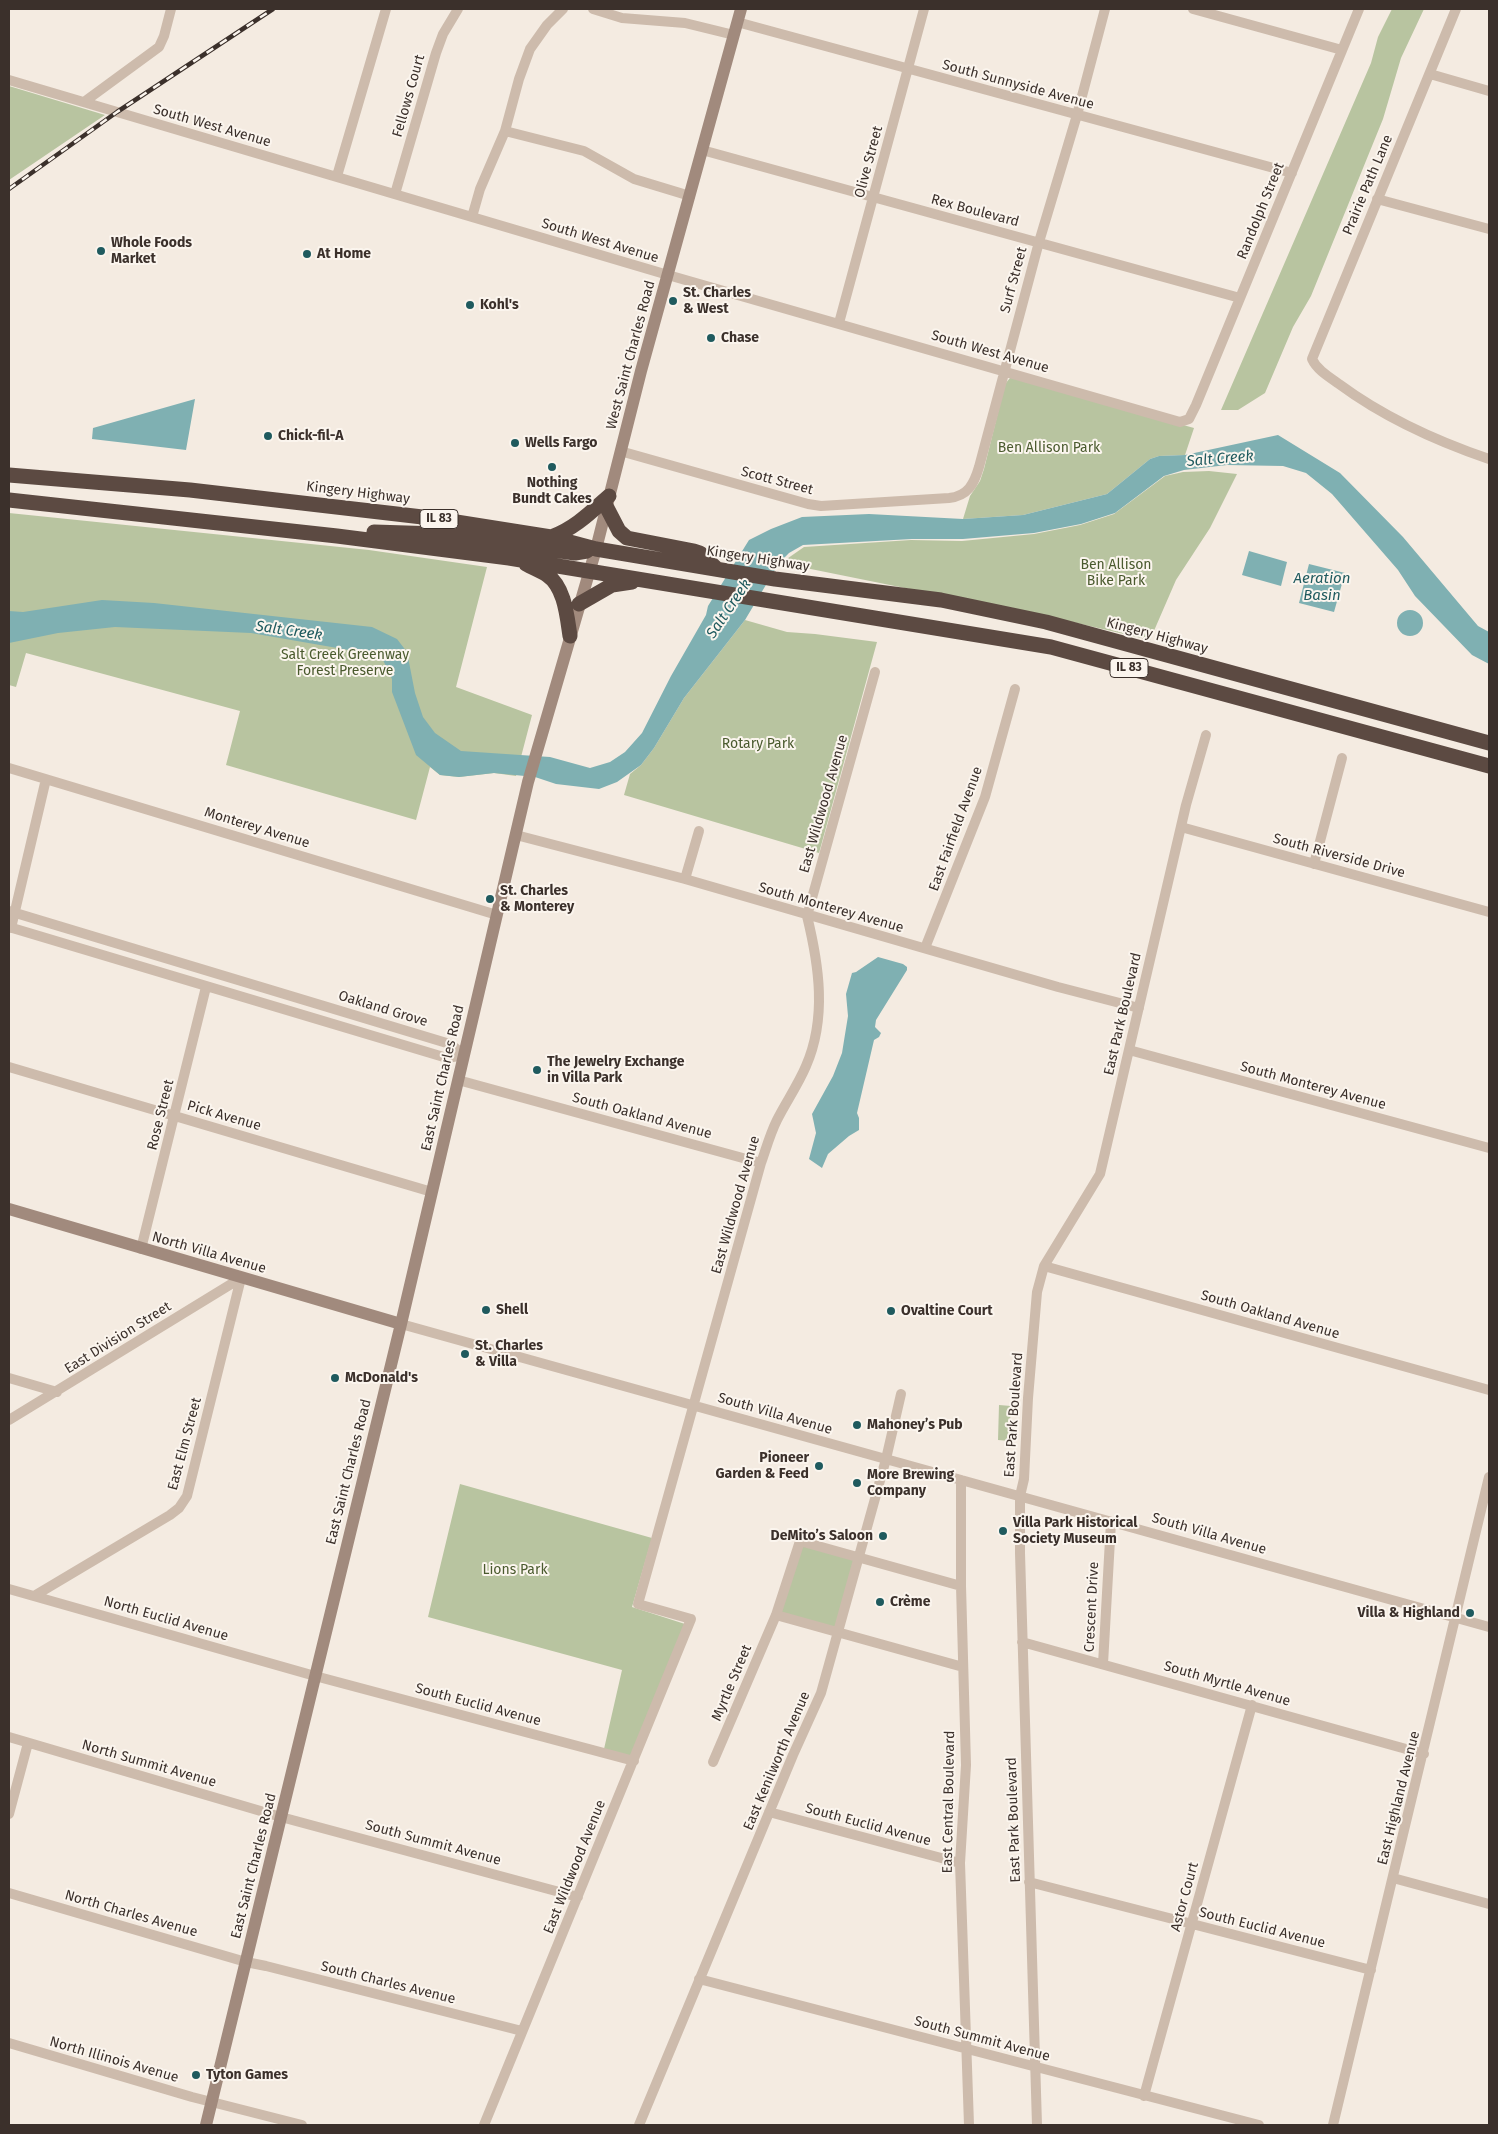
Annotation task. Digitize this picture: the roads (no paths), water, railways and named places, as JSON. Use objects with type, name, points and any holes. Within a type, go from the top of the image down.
[{"type":"highway","name":"Kingery Highway","points":[[9,475],[190,490],[431,518],[551,537],[596,549],[775,579],[941,600],[1046,622],[1489,744]]},
{"type":"highway","name":"IL 83","points":[[9,500],[337,536],[516,559],[1051,647],[1489,766]]},
{"type":"highway","points":[[551,537],[561,533],[608,501],[619,531],[627,538],[700,553],[722,570]]},
{"type":"highway","points":[[337,536],[370,532],[438,534],[575,553],[596,549]]},
{"type":"highway","points":[[516,559],[549,576],[556,585],[566,609],[570,636]]},
{"type":"highway","points":[[579,604],[612,585],[647,580]]},
{"type":"main road","name":"West Saint Charles Road","points":[[540,738],[596,549],[620,451],[741,9]]},
{"type":"main road","name":"East Saint Charles Road","points":[[206,2125],[401,1324],[528,782],[540,738]]},
{"type":"main road","name":"North Villa Avenue","points":[[9,1209],[140,1249],[401,1324]]},
{"type":"street","points":[[84,102],[158,47],[164,36],[171,9]]},
{"type":"street","points":[[337,176],[386,9]]},
{"type":"street","name":"Fellows Court","points":[[395,194],[436,53],[443,34],[458,9]]},
{"type":"street","points":[[472,217],[483,181],[505,131],[519,79],[530,49],[547,25],[563,9]]},
{"type":"street","name":"South Sunnyside Avenue","points":[[593,9],[635,21],[736,28],[908,69],[1292,173]]},
{"type":"street","name":"Olive Street","points":[[839,323],[924,9]]},
{"type":"street","name":"Surf Street","points":[[961,496],[967,492],[976,476],[1039,242],[1105,9]]},
{"type":"street","points":[[1192,9],[1342,50]]},
{"type":"street","name":"Randolph Street","points":[[1186,421],[1196,405],[1359,9]]},
{"type":"street","name":"Prairie Path Lane","points":[[1456,9],[1314,350],[1312,359],[1321,371],[1365,402],[1400,422],[1445,443],[1489,459]]},
{"type":"street","points":[[1430,74],[1489,91]]},
{"type":"street","name":"South West Avenue","points":[[9,80],[668,276],[1004,370],[1180,422],[1186,421]]},
{"type":"street","points":[[505,131],[584,151],[634,179],[690,196]]},
{"type":"street","name":"Rex Boulevard","points":[[702,150],[1240,298]]},
{"type":"street","points":[[1377,199],[1489,229]]},
{"type":"street","name":"Scott Street","points":[[620,451],[808,504],[821,506],[961,496]]},
{"type":"street","name":"East Wildwood Avenue","points":[[484,2125],[691,1619],[638,1604],[761,1163],[776,1121],[806,1066],[816,1038],[819,1018],[819,986],[813,940],[806,916],[875,672]]},
{"type":"street","name":"East Fairfield Avenue","points":[[925,948],[986,797],[1015,689]]},
{"type":"street","name":"East Park Boulevard","points":[[1036,2125],[1022,1642],[1020,1496],[1024,1479],[1028,1398],[1037,1292],[1044,1266],[1100,1174],[1181,827],[1206,735]]},
{"type":"street","points":[[1314,864],[1342,758]]},
{"type":"street","name":"Monterey Avenue","points":[[9,768],[497,915]]},
{"type":"street","points":[[10,928],[12,912],[46,779]]},
{"type":"street","name":"South Riverside Drive","points":[[1181,827],[1489,912]]},
{"type":"street","points":[[685,879],[699,831]]},
{"type":"street","name":"South Monterey Avenue","points":[[516,835],[685,879],[806,916],[1139,1008]]},
{"type":"street","name":"Oakland Grove","points":[[12,912],[450,1044],[464,1055]]},
{"type":"street","name":"Oakland Grove","points":[[10,928],[447,1058],[464,1055]]},
{"type":"street","name":"Rose Street","points":[[140,1249],[206,987]]},
{"type":"street","name":"South Monterey Avenue","points":[[1129,1050],[1489,1148]]},
{"type":"street","name":"Pick Avenue","points":[[9,1067],[432,1192]]},
{"type":"street","name":"South Oakland Avenue","points":[[458,1080],[761,1163]]},
{"type":"street","name":"South Oakland Avenue","points":[[1044,1266],[1489,1390]]},
{"type":"street","name":"East Division Street","points":[[9,1420],[241,1278]]},
{"type":"street","name":"East Elm Street","points":[[34,1596],[170,1515],[179,1508],[187,1496],[241,1278]]},
{"type":"street","name":"South Villa Avenue","points":[[401,1324],[1489,1627]]},
{"type":"street","points":[[9,1378],[57,1392]]},
{"type":"street","name":"East Kenilworth Avenue","points":[[639,2125],[821,1693],[886,1459],[901,1394]]},
{"type":"street","name":"East Highland Avenue","points":[[1333,2125],[1424,1754],[1489,1477]]},
{"type":"street","name":"East Central Boulevard","points":[[961,1480],[961,1586],[966,1765],[960,1863],[969,2125]]},
{"type":"street","name":"Crescent Drive","points":[[1103,1664],[1111,1522]]},
{"type":"street","name":"Myrtle Street","points":[[713,1762],[776,1615],[800,1541],[859,1558]]},
{"type":"street","points":[[859,1558],[961,1586]]},
{"type":"street","name":"North Euclid Avenue","points":[[9,1589],[316,1676]]},
{"type":"street","points":[[776,1615],[963,1667]]},
{"type":"street","name":"South Myrtle Avenue","points":[[1022,1642],[1424,1754]]},
{"type":"street","name":"South Euclid Avenue","points":[[316,1676],[634,1761]]},
{"type":"street","name":"Astor Court","points":[[1144,2096],[1252,1706]]},
{"type":"street","name":"North Summit Avenue","points":[[9,1737],[281,1816]]},
{"type":"street","points":[[9,1814],[28,1743]]},
{"type":"street","name":"South Euclid Avenue","points":[[770,1812],[960,1863]]},
{"type":"street","name":"South Summit Avenue","points":[[281,1816],[578,1896]]},
{"type":"street","points":[[1393,1878],[1489,1904]]},
{"type":"street","name":"South Euclid Avenue","points":[[1029,1882],[1371,1970]]},
{"type":"street","name":"North Charles Avenue","points":[[9,1893],[246,1962]]},
{"type":"street","name":"South Charles Avenue","points":[[246,1962],[522,2032]]},
{"type":"street","name":"South Summit Avenue","points":[[699,1980],[1259,2125]]},
{"type":"street","name":"North Illinois Avenue","points":[[9,2043],[212,2102],[302,2125]]},
{"type":"water","points":[[195,399],[186,450],[92,439],[93,428]]},
{"type":"water","name":"Salt Creek","points":[[1278,435],[1340,473],[1403,537],[1478,626],[1489,632],[1489,664],[1472,655],[1415,596],[1398,570],[1332,494],[1306,473],[1283,466],[1227,465],[1184,470],[1164,476],[1115,513],[1081,524],[1034,533],[963,539],[912,539],[803,545],[789,553],[779,563],[745,620],[684,698],[654,748],[641,765],[617,782],[599,789],[556,784],[535,777],[494,773],[459,777],[440,775],[416,755],[392,692],[392,679],[383,660],[366,653],[251,633],[115,627],[58,633],[9,643],[9,611],[23,612],[102,600],[154,603],[372,627],[397,639],[407,652],[415,693],[423,717],[435,733],[461,751],[550,757],[590,768],[610,762],[625,752],[642,733],[671,676],[706,615],[708,606],[749,540],[771,529],[802,517],[869,514],[963,519],[1023,515],[1107,494],[1150,459],[1159,456],[1185,455]]},
{"type":"water","name":"Aeration Basin","points":[[1249,551],[1287,562],[1281,586],[1242,575]]},
{"type":"water","name":"Aeration Basin","points":[[1309,564],[1345,573],[1334,612],[1299,603]]},
{"type":"water","points":[[1410,610],[1419,614],[1423,623],[1419,632],[1410,636],[1401,632],[1397,623],[1401,614]]},
{"type":"water","points":[[878,957],[903,964],[907,967],[907,970],[876,1020],[875,1027],[881,1033],[874,1040],[857,1113],[859,1130],[828,1154],[822,1168],[809,1159],[816,1133],[812,1114],[833,1076],[842,1053],[848,1016],[846,994],[852,973]]},
{"type":"railway","points":[[9,189],[117,112],[273,9]]},
{"type":"place","name":"Whole Foods Market","points":[[101,251]]},
{"type":"place","name":"At Home","points":[[307,254]]},
{"type":"place","name":"St. Charles & West","points":[[673,301]]},
{"type":"place","name":"Kohl's","points":[[470,305]]},
{"type":"place","name":"Chase","points":[[711,338]]},
{"type":"place","name":"Chick-fil-A","points":[[268,436]]},
{"type":"place","name":"Wells Fargo","points":[[515,443]]},
{"type":"place","name":"Nothing Bundt Cakes","points":[[552,467]]},
{"type":"place","name":"St. Charles & Monterey","points":[[490,899]]},
{"type":"place","name":"The Jewelry Exchange in Villa Park","points":[[537,1070]]},
{"type":"place","name":"Shell","points":[[486,1310]]},
{"type":"place","name":"Ovaltine Court","points":[[891,1311]]},
{"type":"place","name":"St. Charles & Villa","points":[[465,1354]]},
{"type":"place","name":"McDonald's","points":[[335,1378]]},
{"type":"place","name":"Mahoney’s Pub","points":[[857,1425]]},
{"type":"place","name":"Pioneer Garden & Feed","points":[[819,1466]]},
{"type":"place","name":"More Brewing Company","points":[[857,1483]]},
{"type":"place","name":"Villa Park Historical Society Museum","points":[[1003,1531]]},
{"type":"place","name":"DeMito’s Saloon","points":[[883,1536]]},
{"type":"place","name":"Crème","points":[[880,1602]]},
{"type":"place","name":"Villa & Highland","points":[[1470,1613]]},
{"type":"place","name":"Tyton Games","points":[[196,2075]]},
{"type":"park label","name":"Ben Allison Park","points":[[1049,448]]},
{"type":"park label","name":"Ben Allison Bike Park","points":[[1116,574]]},
{"type":"park label","name":"Salt Creek Greenway Forest Preserve","points":[[345,664]]},
{"type":"park label","name":"Rotary Park","points":[[758,744]]},
{"type":"park label","name":"Lions Park","points":[[515,1570]]}]
